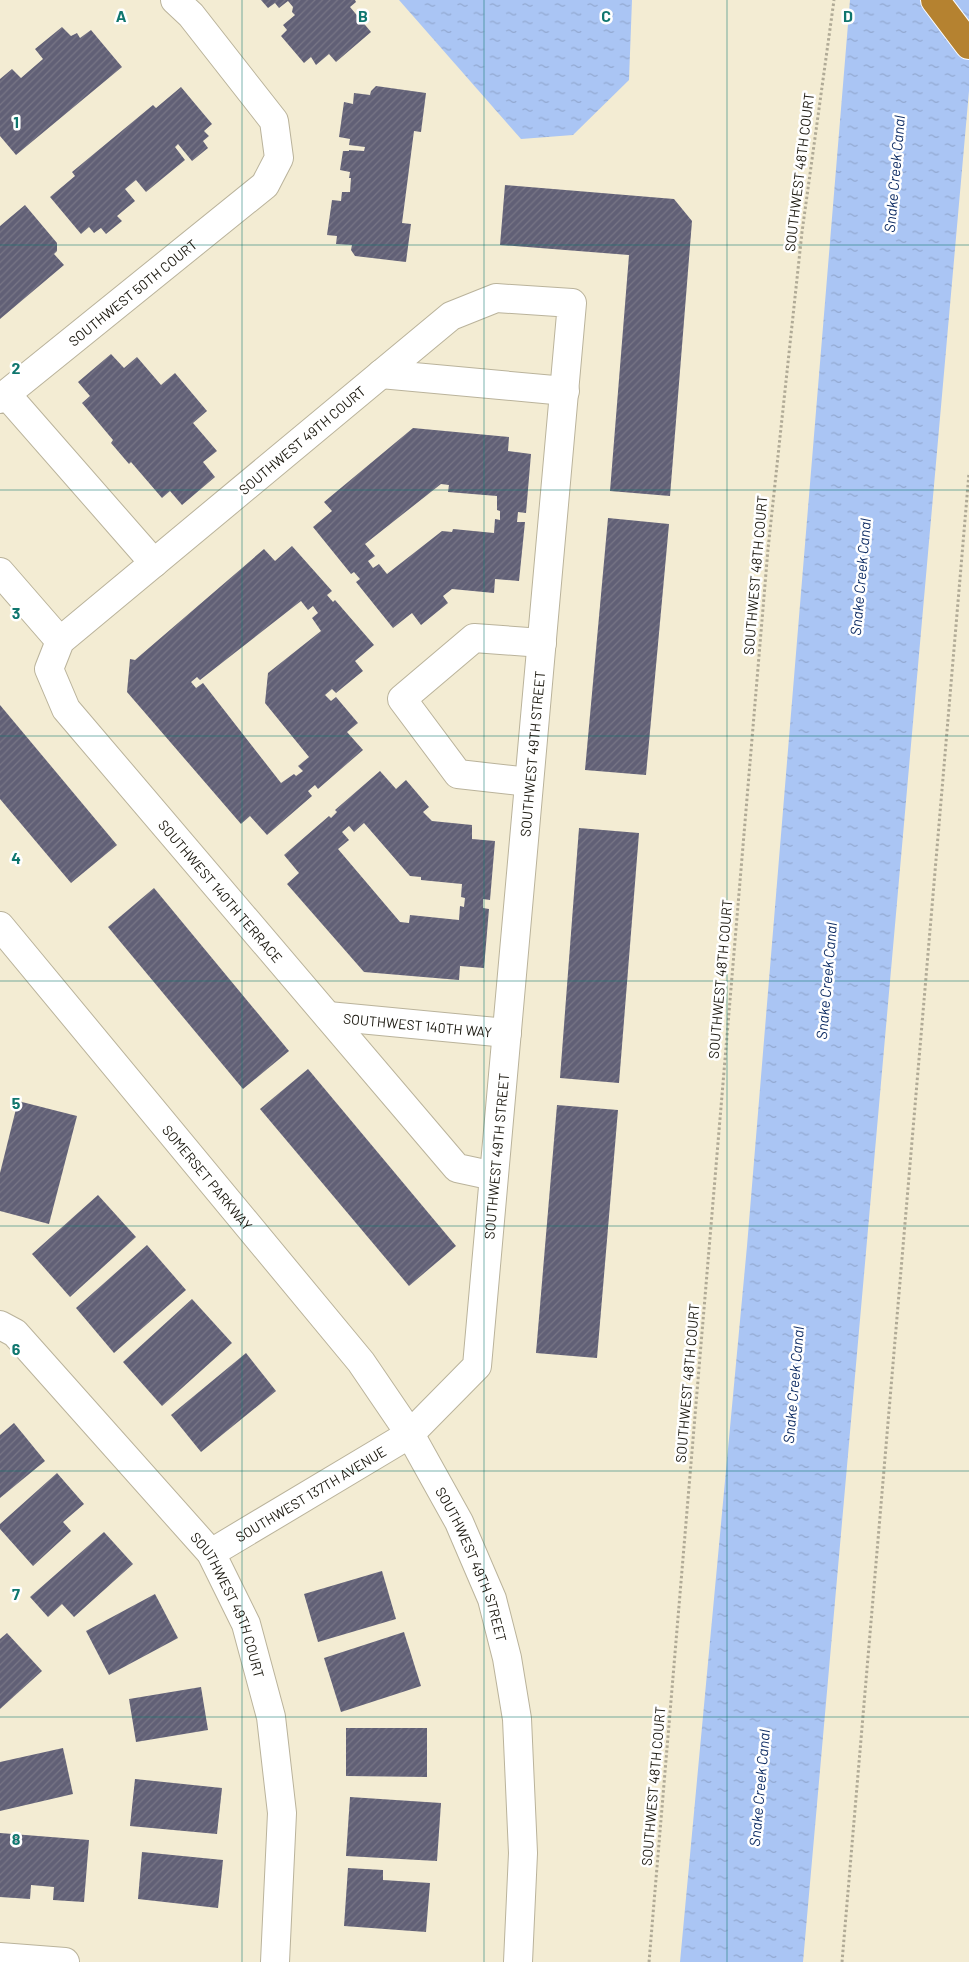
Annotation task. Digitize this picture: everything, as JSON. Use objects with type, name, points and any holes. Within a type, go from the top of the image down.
[{"type":"highway","points":[[935,0],[969,45]]},
{"type":"street","name":"SOUTHWEST 50TH COURT","points":[[3,397],[265,185],[280,158],[274,121],[191,15],[175,0]]},
{"type":"street","name":"SOUTHWEST 49TH COURT","points":[[60,642],[451,316],[496,298],[572,303]]},
{"type":"street","name":"SOUTHWEST 49TH STREET","points":[[518,1962],[523,1853],[517,1719],[507,1658],[492,1599],[462,1530],[410,1434],[477,1366],[572,303]]},
{"type":"street","points":[[381,374],[565,391]]},
{"type":"street","points":[[3,397],[154,564]]},
{"type":"street","points":[[0,572],[60,642]]},
{"type":"street","points":[[529,782],[458,774],[402,699],[474,638],[542,643]]},
{"type":"street","name":"SOUTHWEST 140TH TERRACE","points":[[60,642],[49,669],[66,709],[457,1168],[494,1176]]},
{"type":"street","name":"SOMERSET PARKWAY","points":[[0,926],[361,1362],[410,1434]]},
{"type":"street","name":"SOUTHWEST 140TH WAY","points":[[328,1016],[507,1032]]},
{"type":"street","name":"SOUTHWEST 49TH COURT","points":[[0,1325],[15,1333],[211,1553],[246,1624],[271,1717],[282,1813],[274,1962]]},
{"type":"street","name":"SOUTHWEST 137TH AVENUE","points":[[211,1553],[410,1434]]},
{"type":"street","points":[[0,1957],[65,1962]]},
{"type":"path","name":"SOUTHWEST 48TH COURT","points":[[649,1962],[768,549],[802,232],[834,0]]},
{"type":"path","points":[[842,1962],[969,473]]},
{"type":"water","points":[[399,0],[632,0],[629,80],[573,135],[521,139]]},
{"type":"water","name":"Snake Creek Canal","points":[[850,0],[969,0],[969,91],[803,1962],[680,1962],[747,1246]]},
{"type":"building","points":[[261,0],[355,0],[356,2],[350,7],[371,32],[336,62],[329,54],[316,65],[311,57],[304,63],[281,36],[287,30],[283,25],[295,15],[292,12],[293,7],[288,1],[279,8],[275,3],[268,8]]},
{"type":"building","points":[[62,27],[71,36],[77,33],[80,38],[91,30],[122,67],[16,155],[0,136],[0,79],[12,69],[21,78],[43,59],[35,49]]},
{"type":"building","points":[[376,86],[426,93],[421,132],[414,131],[402,223],[411,224],[406,262],[355,256],[351,250],[352,245],[336,244],[337,236],[327,235],[332,200],[341,201],[342,192],[350,192],[350,172],[340,170],[343,151],[364,151],[365,147],[349,145],[350,139],[339,137],[344,102],[353,104],[354,93],[370,95]]},
{"type":"building","points":[[181,87],[212,124],[204,131],[209,136],[203,141],[208,148],[192,161],[178,144],[175,147],[185,160],[146,192],[136,180],[125,189],[135,201],[117,216],[122,221],[106,234],[101,228],[94,233],[89,227],[81,234],[50,197],[75,176],[72,172],[153,105],[156,108]]},
{"type":"building","points":[[505,185],[674,199],[692,221],[670,496],[610,491],[629,255],[500,245]]},
{"type":"building","points":[[25,205],[57,243],[57,251],[54,254],[64,265],[0,319],[0,226]]},
{"type":"building","points":[[111,354],[124,368],[137,357],[161,385],[175,373],[207,411],[193,423],[217,451],[203,462],[215,477],[182,505],[170,491],[162,498],[131,462],[129,464],[111,443],[113,440],[82,403],[90,396],[78,382]]},
{"type":"building","points":[[413,428],[509,437],[508,451],[531,454],[526,513],[518,512],[517,522],[525,522],[519,581],[495,579],[494,593],[452,589],[443,596],[448,603],[421,625],[412,613],[393,628],[356,582],[360,579],[354,572],[351,574],[313,527],[332,511],[324,502]],"holes":[[[441,484],[449,485],[448,492],[497,496],[497,510],[500,511],[500,520],[495,519],[494,533],[453,529],[452,532],[442,531],[387,574],[379,564],[373,568],[368,561],[375,556],[365,544]]]},
{"type":"building","points":[[608,518],[669,524],[646,775],[585,770]]},
{"type":"building","points":[[292,546],[332,591],[327,595],[333,602],[335,600],[374,645],[355,661],[363,671],[336,693],[332,689],[325,695],[331,701],[336,697],[358,723],[347,732],[363,750],[318,789],[315,785],[308,791],[312,796],[267,835],[250,816],[241,824],[127,692],[130,659],[135,660],[264,549],[275,561]],"holes":[[[301,601],[308,610],[313,606],[318,613],[312,618],[321,631],[268,673],[265,703],[309,757],[298,766],[303,771],[296,776],[294,774],[281,783],[203,683],[196,688],[191,682],[197,677],[200,680]]]},
{"type":"building","points":[[0,705],[117,845],[71,883],[0,799]]},
{"type":"building","points":[[380,771],[396,789],[406,780],[429,807],[423,812],[432,821],[472,825],[472,839],[495,841],[490,900],[483,899],[483,908],[489,909],[484,968],[460,966],[459,980],[364,972],[287,884],[299,873],[284,855],[329,816],[331,818],[337,812],[335,810]],"holes":[[[364,823],[410,876],[421,877],[421,880],[462,884],[461,897],[465,898],[464,907],[460,906],[459,920],[410,915],[409,923],[400,922],[338,849],[349,840],[342,832],[349,826],[354,832]]]},
{"type":"building","points":[[579,828],[639,833],[619,1083],[560,1078]]},
{"type":"building","points":[[154,888],[289,1051],[243,1089],[108,927]]},
{"type":"building","points":[[308,1069],[456,1246],[409,1286],[260,1109]]},
{"type":"building","points":[[18,1101],[77,1116],[49,1224],[0,1211],[0,1173]]},
{"type":"building","points":[[557,1105],[618,1110],[597,1358],[536,1353]]},
{"type":"building","points":[[98,1195],[136,1237],[70,1297],[32,1254]]},
{"type":"building","points":[[147,1245],[186,1290],[114,1353],[76,1308]]},
{"type":"building","points":[[192,1299],[232,1343],[162,1406],[123,1362]]},
{"type":"building","points":[[246,1353],[276,1391],[201,1452],[171,1415]]},
{"type":"building","points":[[14,1423],[45,1461],[0,1498],[0,1435]]},
{"type":"building","points":[[57,1473],[84,1504],[63,1522],[71,1531],[33,1566],[0,1529],[0,1524]]},
{"type":"building","points":[[104,1532],[133,1564],[74,1617],[62,1604],[48,1617],[30,1597]]},
{"type":"building","points":[[382,1571],[396,1619],[318,1642],[304,1594]]},
{"type":"building","points":[[155,1594],[178,1638],[109,1675],[86,1631]]},
{"type":"building","points":[[404,1632],[421,1686],[341,1712],[324,1658]]},
{"type":"building","points":[[7,1633],[42,1671],[0,1709],[0,1639]]},
{"type":"building","points":[[201,1687],[208,1730],[136,1742],[129,1699]]},
{"type":"building","points":[[346,1728],[427,1728],[427,1777],[346,1776]]},
{"type":"building","points":[[63,1748],[73,1794],[0,1811],[0,1762]]},
{"type":"building","points":[[135,1779],[222,1788],[217,1834],[130,1826]]},
{"type":"building","points":[[350,1797],[441,1803],[437,1861],[346,1856]]},
{"type":"building","points":[[0,1833],[89,1840],[84,1902],[53,1900],[54,1887],[31,1885],[30,1899],[0,1897]]},
{"type":"building","points":[[142,1852],[223,1860],[218,1908],[138,1899]]},
{"type":"building","points":[[348,1868],[383,1870],[383,1880],[430,1883],[426,1932],[344,1926]]}]
